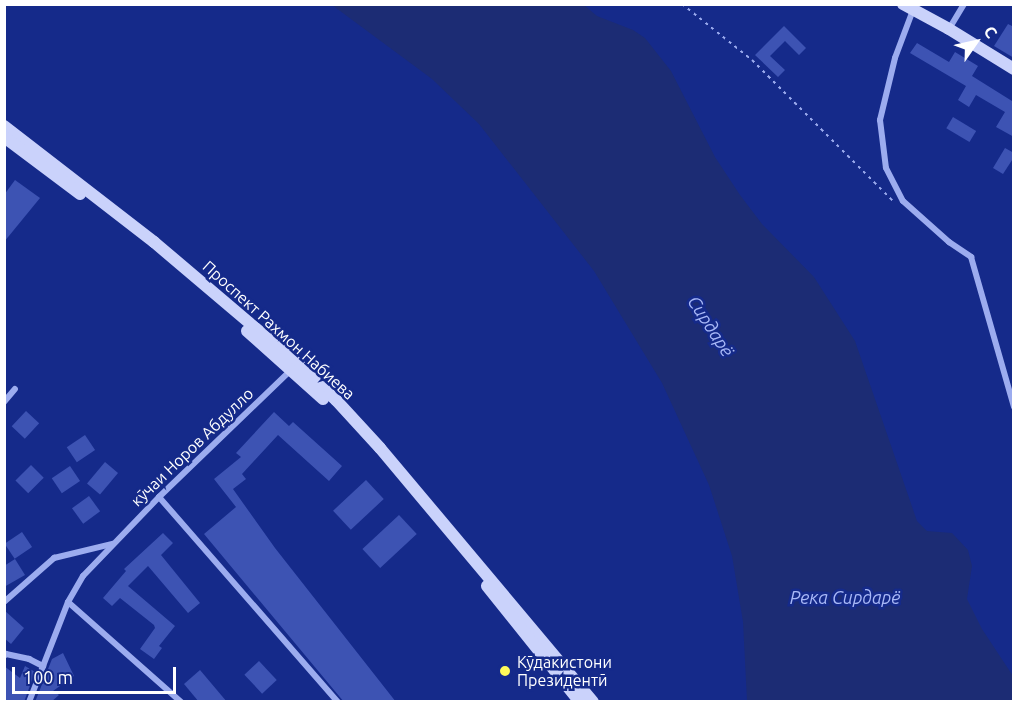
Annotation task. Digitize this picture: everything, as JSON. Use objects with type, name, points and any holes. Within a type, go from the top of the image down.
[{"type":"main road","points":[[908,7],[1014,69]]},
{"type":"main road","name":"Проспект Рахмон Набиева","points":[[4,126],[154,242],[300,366],[336,400],[395,465],[593,702]]},
{"type":"main road","name":"Проспект Рахмон Набиева","points":[[4,137],[164,261],[291,370],[376,454],[580,702]]},
{"type":"street","points":[[949,29],[964,4]]},
{"type":"street","points":[[908,7],[880,120],[886,168],[903,201],[949,242],[971,257],[1014,407]]},
{"type":"street","name":"кӯчаи Норов Абдулло","points":[[29,702],[69,602],[83,576],[159,497],[291,370]]},
{"type":"street","points":[[4,402],[15,389]]},
{"type":"street","points":[[159,497],[338,702]]},
{"type":"street","points":[[4,602],[54,558],[113,544]]},
{"type":"street","points":[[69,602],[182,702]]},
{"type":"street","points":[[4,656],[6,654],[29,659],[43,666]]},
{"type":"path","points":[[682,4],[752,60],[893,203],[903,201]]},
{"type":"water","name":"Река Сирдарё","points":[[332,5],[584,5],[597,16],[633,30],[645,38],[671,71],[715,157],[740,195],[762,224],[814,277],[855,341],[917,521],[927,531],[952,533],[968,550],[972,566],[967,599],[982,629],[1013,676],[1013,701],[747,701],[743,622],[732,556],[709,485],[662,383],[594,271],[479,124],[432,79]]},
{"type":"building","points":[[1008,24],[1014,27],[1014,58],[994,46]]},
{"type":"building","points":[[784,26],[806,48],[799,55],[785,41],[770,56],[785,70],[778,77],[755,55]]},
{"type":"building","points":[[917,43],[949,62],[955,52],[978,66],[972,76],[1012,101],[1014,98],[1014,137],[996,127],[1005,112],[976,95],[969,107],[958,100],[966,86],[910,53]]},
{"type":"building","points":[[953,117],[976,131],[969,142],[946,128]]},
{"type":"building","points":[[1005,148],[1014,153],[1014,157],[1003,174],[993,168]]},
{"type":"building","points":[[15,180],[40,198],[4,242],[4,195]]},
{"type":"building","points":[[26,411],[39,423],[25,439],[12,426]]},
{"type":"building","points":[[274,412],[289,426],[293,422],[342,466],[329,481],[278,435],[242,474],[246,479],[233,489],[275,548],[396,702],[344,702],[204,534],[236,507],[214,479],[241,457],[236,453]]},
{"type":"building","points":[[85,435],[95,450],[77,462],[67,447]]},
{"type":"building","points":[[105,462],[118,473],[100,494],[87,483]]},
{"type":"building","points":[[31,465],[44,478],[28,493],[15,481]]},
{"type":"building","points":[[70,466],[80,481],[62,493],[52,478]]},
{"type":"building","points":[[366,480],[384,499],[351,530],[333,511]]},
{"type":"building","points":[[89,496],[100,511],[83,524],[72,508]]},
{"type":"building","points":[[399,515],[417,534],[380,568],[362,549]]},
{"type":"building","points":[[22,532],[32,547],[15,559],[5,544]]},
{"type":"building","points":[[163,533],[173,543],[161,555],[200,603],[188,613],[148,566],[128,586],[175,626],[159,646],[162,648],[154,659],[140,649],[155,628],[154,625],[120,598],[112,606],[103,598],[126,571],[124,569]]},
{"type":"building","points":[[15,559],[25,575],[4,587],[4,566]]},
{"type":"building","points":[[4,610],[24,628],[11,644],[4,638]]},
{"type":"building","points":[[63,653],[74,676],[53,691],[59,695],[51,702],[35,702],[52,659]]},
{"type":"building","points":[[259,661],[277,680],[262,694],[244,675]]},
{"type":"building","points":[[4,666],[20,678],[25,666],[35,672],[24,702],[4,702]]},
{"type":"building","points":[[200,670],[227,702],[199,702],[184,684]]},
{"type":"place","name":"Кӯдакистони Президентӣ","points":[[505,671]]},
{"type":"water label","name":"Сирдарё","points":[[711,326]]}]
